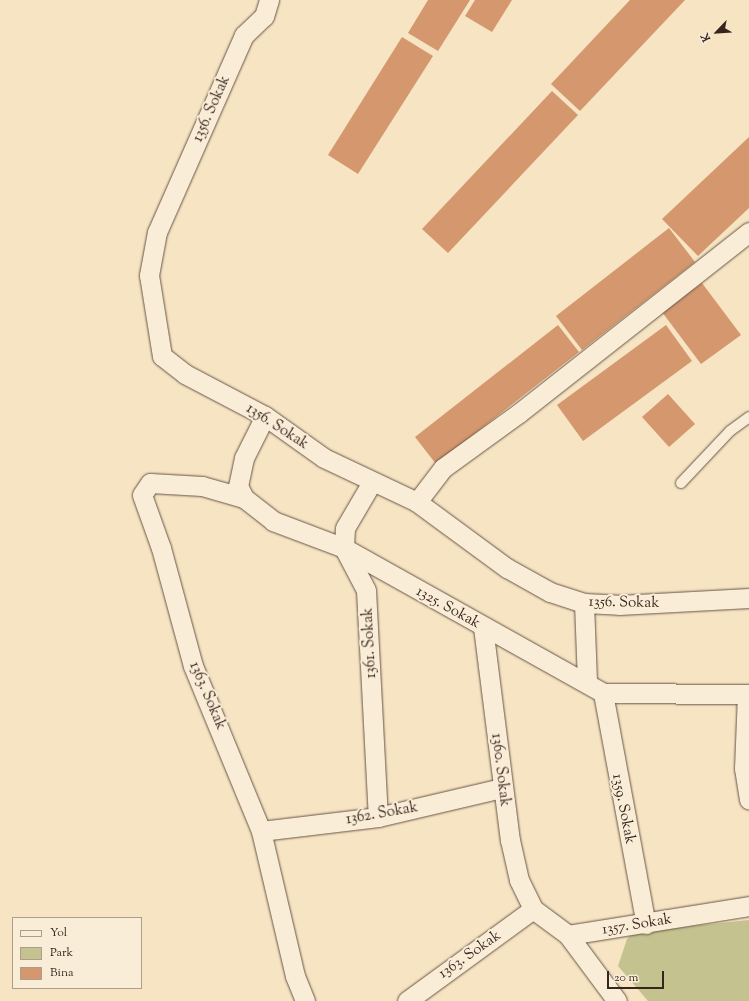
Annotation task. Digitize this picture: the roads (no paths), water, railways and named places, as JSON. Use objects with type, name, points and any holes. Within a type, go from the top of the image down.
[{"type":"street","name":"1356. Sokak","points":[[269,0],[264,16],[244,35],[157,232],[149,275],[162,356],[185,374],[265,416],[324,458],[417,502],[507,568],[550,592],[584,603],[634,604],[749,598]]},
{"type":"street","points":[[417,502],[443,468],[519,413],[749,232]]},
{"type":"street","points":[[244,498],[238,486],[244,458],[265,416]]},
{"type":"street","points":[[344,548],[345,528],[372,482]]},
{"type":"street","name":"1363. Sokak","points":[[244,498],[202,486],[150,483],[142,495],[161,548],[193,666],[261,831],[295,976],[305,1001]]},
{"type":"street","name":"1325. Sokak","points":[[244,498],[274,521],[344,548],[483,627],[587,682],[603,693]]},
{"type":"street","name":"1361. Sokak","points":[[344,548],[366,590],[378,817]]},
{"type":"street","points":[[584,603],[587,682]]},
{"type":"street","name":"1360. Sokak","points":[[483,627],[502,788],[519,880],[533,909]]},
{"type":"street","points":[[603,693],[748,694],[744,768],[749,800]]},
{"type":"street","name":"1359. Sokak","points":[[603,693],[646,924]]},
{"type":"street","name":"1362. Sokak","points":[[261,831],[378,817],[502,788]]},
{"type":"street","name":"1357. Sokak","points":[[568,935],[646,924],[749,906]]},
{"type":"street","points":[[533,909],[568,935],[617,1001]]},
{"type":"street","name":"1363. Sokak","points":[[407,1001],[533,909]]},
{"type":"lane","points":[[681,483],[730,431],[749,417]]}]
